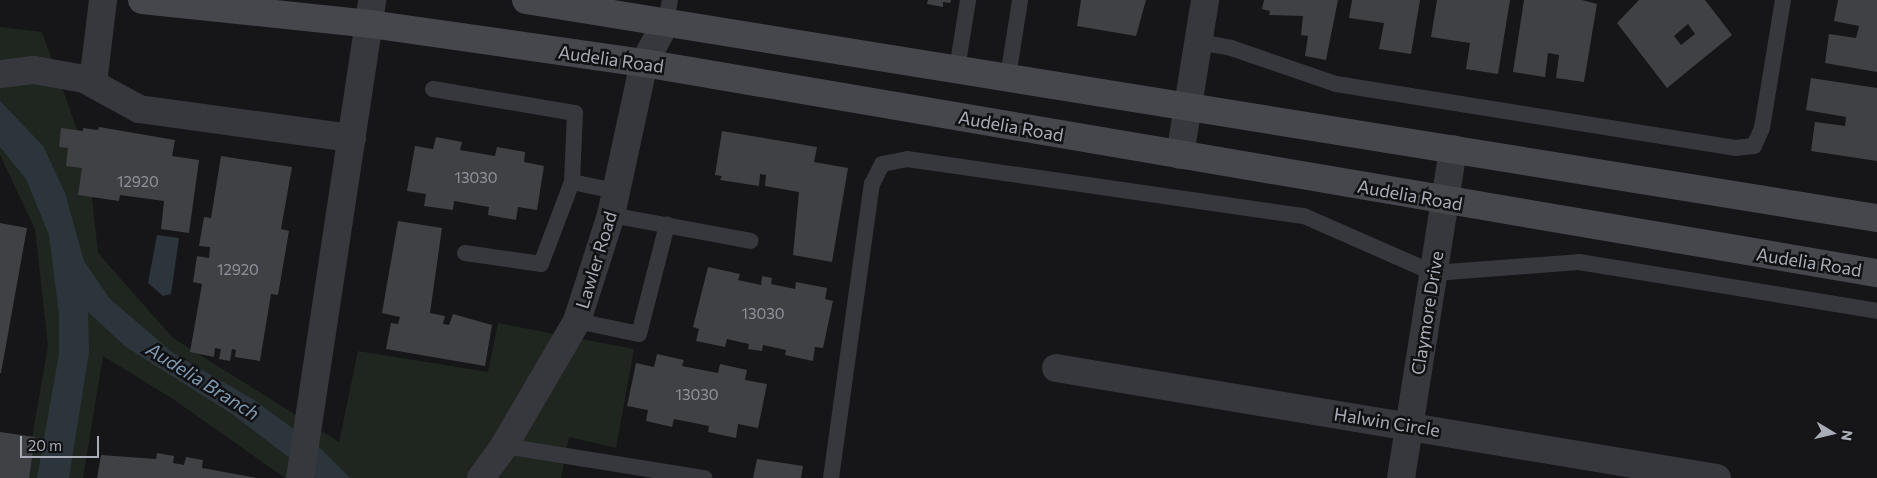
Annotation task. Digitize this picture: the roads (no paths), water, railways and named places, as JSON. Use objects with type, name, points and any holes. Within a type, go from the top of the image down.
[{"type":"main road","name":"Audelia Road","points":[[142,0],[371,12],[644,63],[1877,274]]},
{"type":"main road","points":[[526,0],[668,11],[957,69],[1877,218]]},
{"type":"street","points":[[93,83],[103,0]]},
{"type":"street","points":[[1180,155],[1205,0]]},
{"type":"street","name":"Lawler Road","points":[[481,478],[504,446],[577,321],[613,203],[644,63],[668,11]]},
{"type":"street","points":[[300,478],[371,12]]},
{"type":"street","points":[[0,74],[34,70],[84,78],[139,108],[351,143]]},
{"type":"street","name":"Claymore Drive","points":[[1401,478],[1453,148]]},
{"type":"street","name":"Halwin Circle","points":[[1056,368],[1717,478]]},
{"type":"lane","points":[[1008,77],[1020,0]]},
{"type":"lane","points":[[1198,42],[1231,48],[1336,84],[1735,148],[1754,146],[1762,128],[1783,0]]},
{"type":"lane","points":[[957,69],[968,2]]},
{"type":"lane","points":[[433,89],[575,113],[572,182],[541,264],[465,253]]},
{"type":"lane","points":[[831,478],[872,184],[882,164],[908,160],[1304,216],[1434,273],[1579,262],[1877,311]]},
{"type":"lane","points":[[572,182],[613,203],[667,225],[751,241]]},
{"type":"lane","points":[[577,321],[639,334],[667,225]]},
{"type":"lane","points":[[504,446],[704,478]]},
{"type":"water","name":"Audelia Branch","points":[[0,101],[43,146],[65,193],[84,261],[110,299],[173,353],[254,400],[321,449],[350,478],[316,478],[232,414],[126,347],[88,312],[89,352],[69,478],[37,478],[59,354],[59,314],[49,235],[26,179],[0,147]]},
{"type":"water","points":[[157,235],[179,238],[171,294],[163,296],[148,283]]}]
